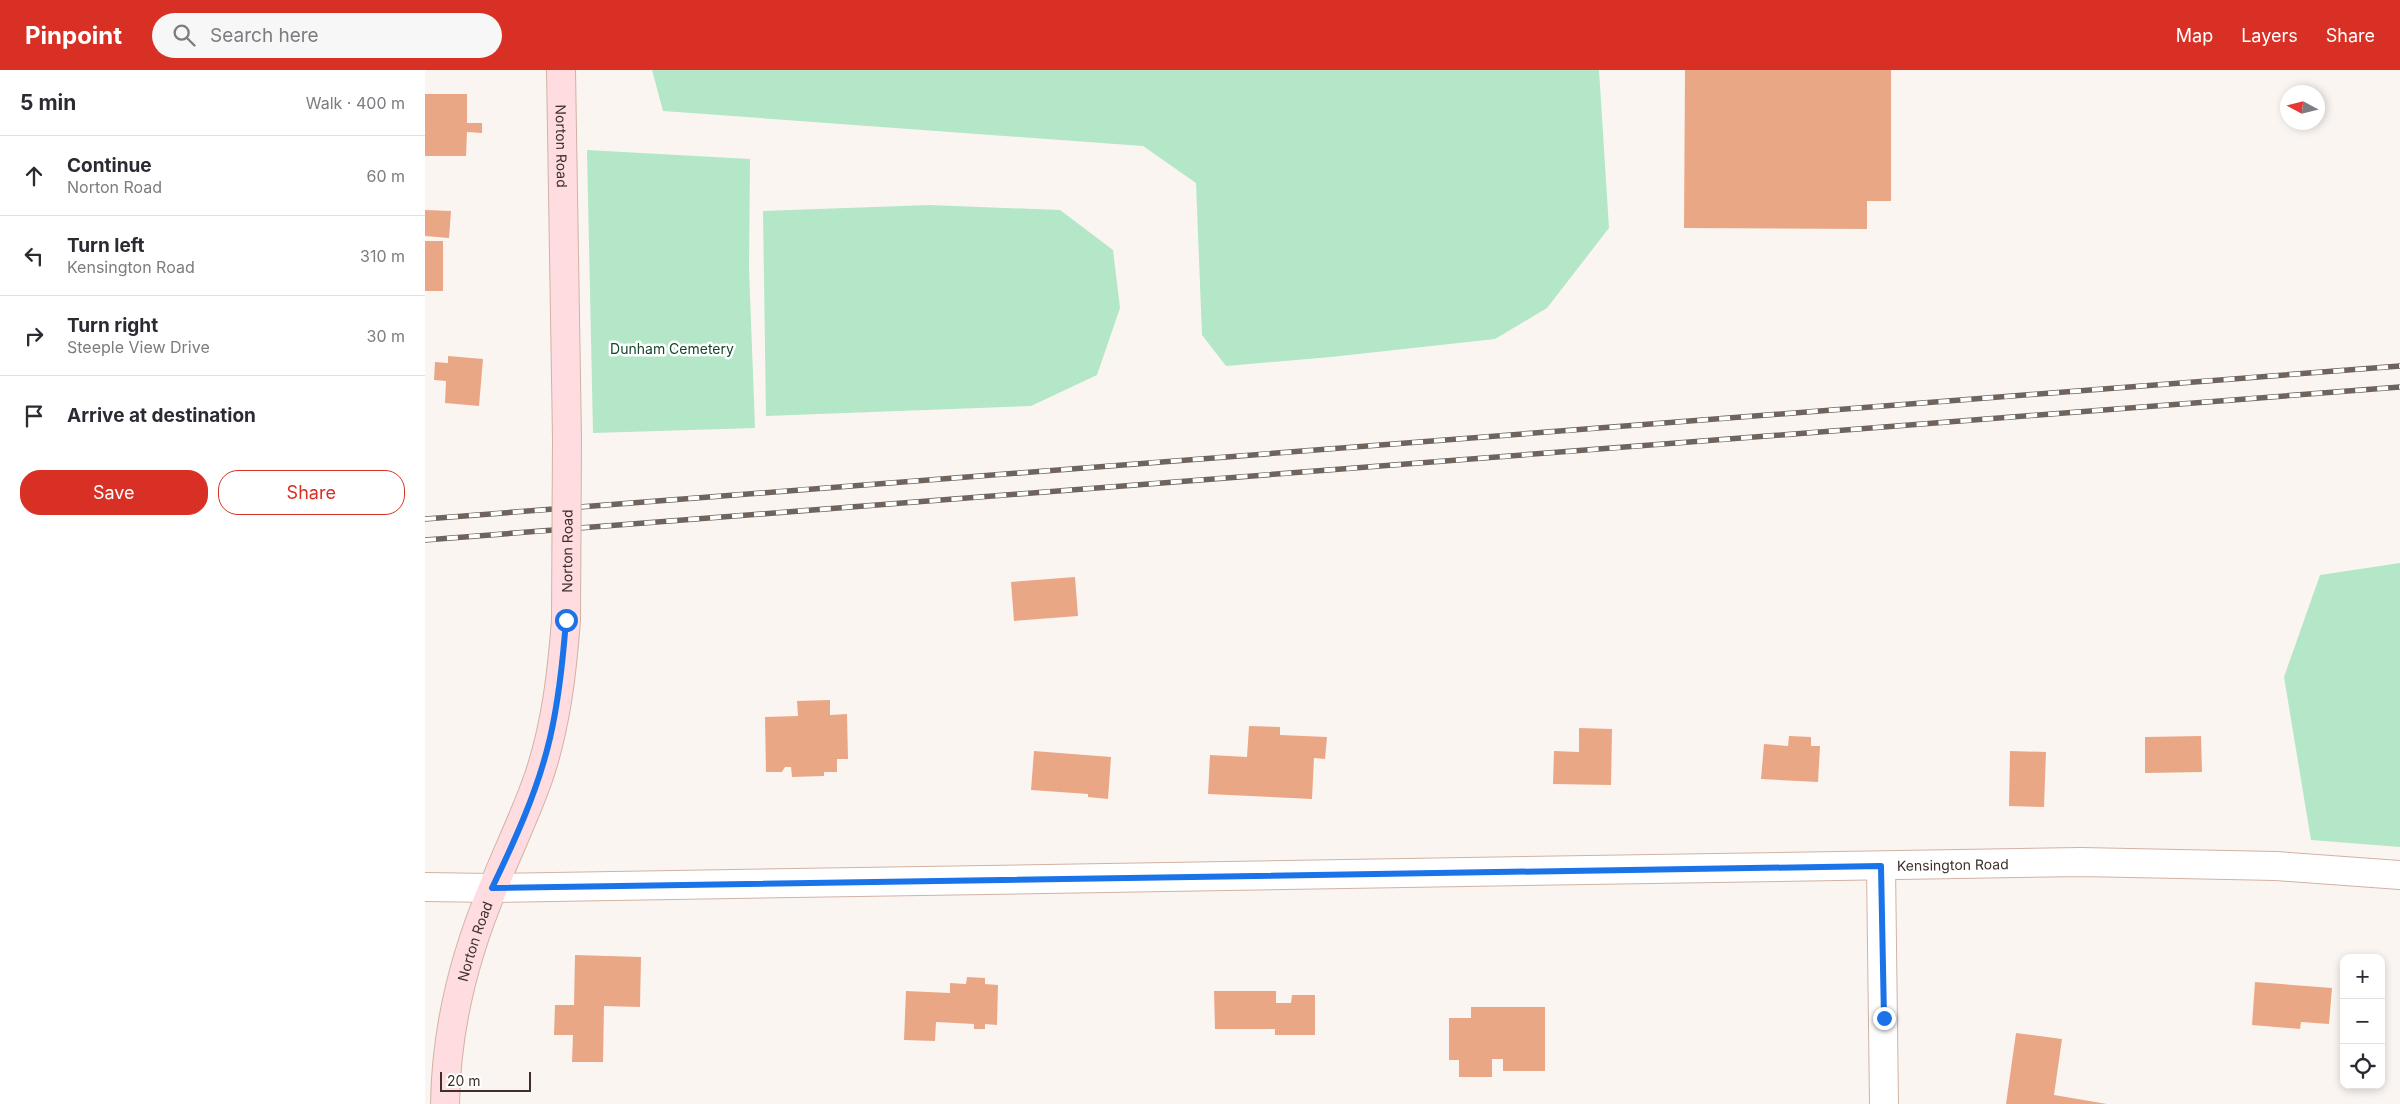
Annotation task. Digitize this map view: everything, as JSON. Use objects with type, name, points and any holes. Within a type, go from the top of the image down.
[{"type":"main road","name":"Norton Road","points":[[445,1104],[445,1072],[454,1007],[492,888],[539,777],[550,739],[561,677],[566,620],[567,439],[561,70]]},
{"type":"street","name":"Kensington Road","points":[[425,887],[492,888],[2091,863],[2276,866],[2400,875]]},
{"type":"street","points":[[1881,866],[1884,1104]]},
{"type":"green space","points":[[652,70],[1599,70],[1609,228],[1547,308],[1495,339],[1331,357],[1226,366],[1202,335],[1196,183],[1143,146],[663,111]]},
{"type":"green space","name":"Dunham Cemetery","points":[[587,150],[750,159],[749,268],[755,428],[593,433]]},
{"type":"green space","points":[[929,205],[1060,210],[1113,250],[1120,308],[1097,375],[1031,406],[766,416],[763,211]]},
{"type":"green space","points":[[2400,563],[2400,847],[2311,840],[2284,677],[2320,575]]},
{"type":"building","points":[[1685,70],[1891,70],[1891,201],[1867,201],[1867,229],[1684,228]]},
{"type":"building","points":[[425,94],[467,94],[467,123],[482,123],[482,133],[467,132],[466,156],[425,156]]},
{"type":"building","points":[[425,210],[451,211],[449,238],[425,236]]},
{"type":"building","points":[[425,241],[443,241],[443,291],[425,291]]},
{"type":"building","points":[[448,356],[483,359],[479,406],[445,403],[446,381],[434,380],[435,362],[448,363]]},
{"type":"building","points":[[1075,577],[1078,616],[1014,621],[1011,582]]},
{"type":"building","points":[[830,700],[830,715],[847,714],[848,759],[837,759],[837,772],[824,772],[824,776],[792,777],[791,767],[785,767],[782,772],[766,772],[765,717],[798,716],[797,701]]},
{"type":"building","points":[[1249,726],[1280,727],[1280,735],[1327,737],[1325,759],[1314,758],[1312,799],[1208,794],[1210,755],[1247,757]]},
{"type":"building","points":[[1579,728],[1612,729],[1611,785],[1553,784],[1554,751],[1579,752]]},
{"type":"building","points":[[1789,736],[1811,737],[1811,746],[1820,746],[1818,782],[1761,779],[1764,744],[1788,746]]},
{"type":"building","points":[[2201,736],[2202,772],[2145,773],[2145,737]]},
{"type":"building","points":[[1034,751],[1111,757],[1108,799],[1088,797],[1088,794],[1031,790]]},
{"type":"building","points":[[2010,751],[2046,752],[2044,807],[2009,806]]},
{"type":"building","points":[[575,955],[641,957],[640,1007],[604,1006],[603,1062],[572,1062],[573,1035],[554,1035],[555,1005],[574,1005]]},
{"type":"building","points":[[967,977],[985,978],[985,984],[998,985],[997,1025],[985,1024],[985,1029],[974,1029],[974,1024],[936,1022],[935,1041],[904,1040],[906,991],[950,993],[950,983],[966,984]]},
{"type":"building","points":[[2255,982],[2332,988],[2329,1024],[2301,1022],[2300,1029],[2252,1025]]},
{"type":"building","points":[[1214,991],[1276,991],[1276,1003],[1291,1003],[1292,995],[1315,995],[1315,1035],[1275,1035],[1275,1029],[1215,1029]]},
{"type":"building","points":[[1471,1007],[1545,1007],[1545,1071],[1503,1071],[1503,1059],[1492,1059],[1492,1077],[1459,1077],[1459,1060],[1449,1060],[1449,1018],[1471,1018]]},
{"type":"building","points":[[2016,1033],[2062,1039],[2054,1095],[2107,1104],[2006,1104]]},
{"type":"railway","points":[[425,519],[2400,366]]},
{"type":"railway","points":[[425,540],[2400,387]]},
{"type":"route","points":[[566,620],[563,660],[550,739],[539,777],[492,888],[1881,866],[1884,1018]]}]
